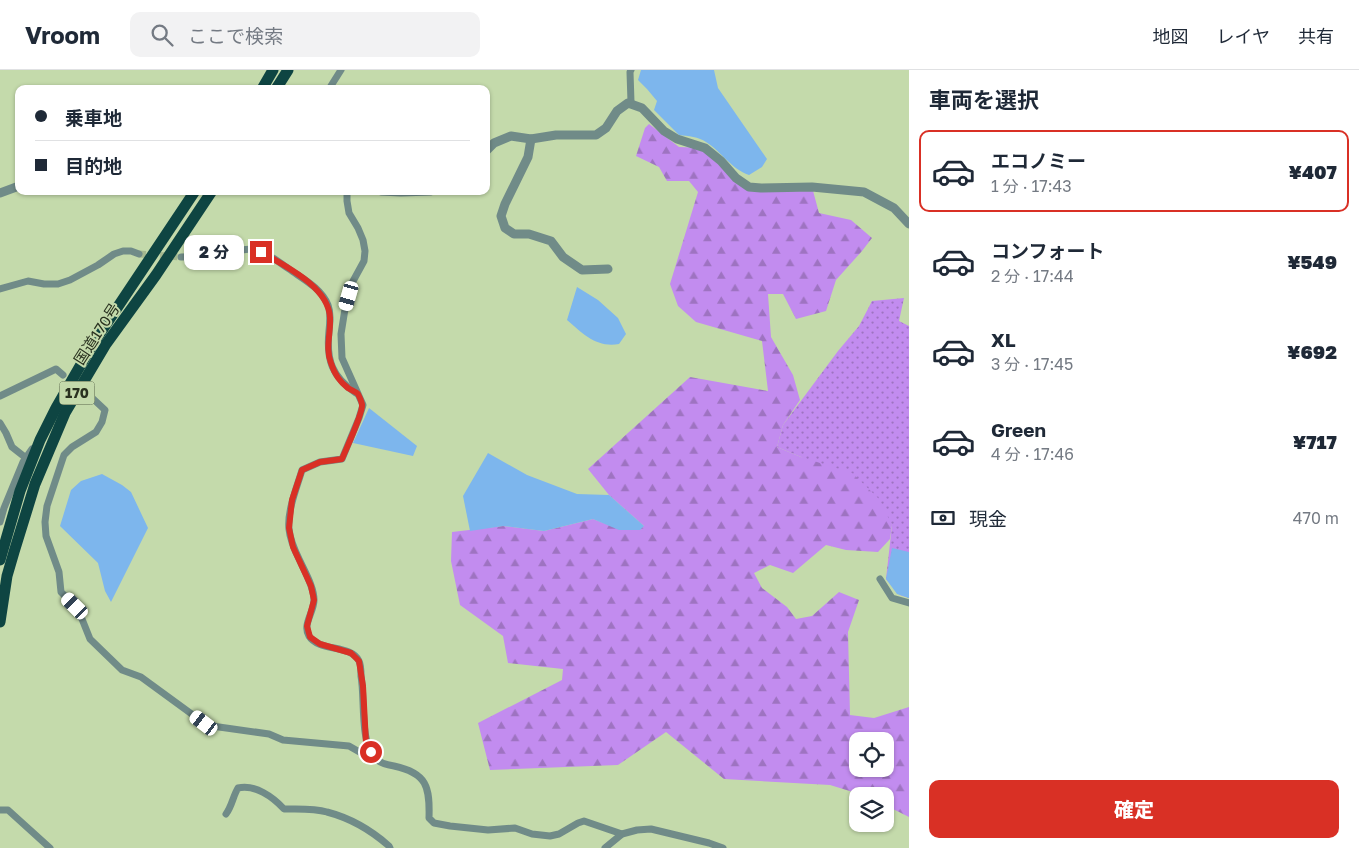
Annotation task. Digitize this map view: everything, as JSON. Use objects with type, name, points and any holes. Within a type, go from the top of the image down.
[{"type":"highway","points":[[264,85],[273,70]]},
{"type":"highway","points":[[279,85],[288,70]]},
{"type":"highway","name":"国道170号","points":[[0,560],[20,491],[40,440],[56,408],[91,346],[192,195]]},
{"type":"highway","name":"国道170号","points":[[0,622],[7,576],[35,484],[65,413],[106,344],[156,275],[209,195]]},
{"type":"street","points":[[332,85],[341,70]]},
{"type":"street","points":[[490,147],[494,143],[511,136],[531,139],[556,135],[596,135],[606,128],[617,111],[630,102],[631,70]]},
{"type":"street","points":[[628,102],[642,108],[664,131],[677,139],[705,148],[721,161],[736,178],[749,187],[812,187],[864,192],[894,208],[909,224]]},
{"type":"street","points":[[531,139],[528,157],[501,216],[505,228],[514,234],[529,234],[551,241],[563,257],[582,270],[608,269]]},
{"type":"street","points":[[0,193],[15,187]]},
{"type":"street","points":[[348,195],[349,213],[358,228],[366,250],[364,261],[352,282],[345,310],[341,334],[342,358],[362,405],[359,418],[342,459],[320,462],[302,470],[292,500],[289,528],[293,547],[311,586],[314,600],[307,626],[310,637],[320,644],[351,653],[359,661],[363,686],[366,743],[374,758],[383,764],[403,768],[417,774],[426,785],[430,801],[429,818],[434,823],[488,830],[515,828],[532,834],[550,836],[559,834],[584,821],[622,834]]},
{"type":"street","points":[[180,256],[196,257],[251,249],[261,252],[283,265],[315,288],[323,296],[328,306],[330,319],[328,355],[331,364],[338,377],[358,395]]},
{"type":"street","points":[[0,288],[28,281],[58,284],[70,280],[114,254],[123,251],[139,254]]},
{"type":"street","points":[[0,396],[56,369],[63,375]]},
{"type":"street","points":[[89,395],[105,410],[102,422],[96,432],[72,447],[64,456],[47,506],[45,522],[46,536],[59,572],[61,592],[75,606],[90,638],[122,670],[141,677],[204,723],[212,726],[269,734],[283,740],[349,746],[363,754],[371,752]]},
{"type":"street","points":[[0,423],[12,447],[26,458]]},
{"type":"street","points":[[0,522],[23,462],[40,440]]},
{"type":"street","points":[[880,578],[892,598],[909,603]]},
{"type":"street","points":[[226,814],[230,809],[238,788],[254,789],[274,798],[284,809],[327,811],[355,823],[375,834],[390,848]]},
{"type":"street","points":[[0,810],[8,810],[50,848]]},
{"type":"street","points":[[605,848],[622,834],[652,829],[723,848]]},
{"type":"green space","points":[[649,124],[679,147],[705,148],[749,187],[812,187],[819,213],[851,220],[872,238],[836,280],[826,311],[796,319],[783,294],[768,294],[771,337],[793,375],[800,400],[783,425],[777,447],[801,457],[852,473],[879,499],[892,525],[890,539],[878,552],[846,550],[826,545],[793,573],[770,565],[754,573],[762,588],[787,607],[796,619],[812,616],[839,592],[859,600],[848,632],[850,715],[874,718],[909,707],[909,817],[894,810],[894,787],[849,787],[849,791],[830,785],[724,779],[666,732],[618,765],[490,770],[478,723],[562,680],[563,669],[508,663],[503,636],[460,605],[451,561],[452,532],[503,526],[544,531],[593,519],[619,529],[644,526],[609,495],[588,469],[690,377],[768,391],[762,341],[696,322],[678,306],[670,284],[698,192],[689,181],[667,181],[659,167],[636,156],[645,128]]},
{"type":"green space","points":[[904,298],[899,321],[909,326],[909,598],[900,595],[886,579],[892,525],[801,457],[777,447],[783,425],[859,326],[872,301]]},
{"type":"water","points":[[641,70],[714,70],[718,88],[767,159],[762,167],[749,175],[737,169],[703,140],[679,135],[654,110],[657,101],[638,80]]},
{"type":"water","points":[[577,287],[598,300],[618,318],[626,334],[619,344],[611,345],[597,342],[567,320]]},
{"type":"water","points":[[369,408],[417,446],[413,456],[353,443]]},
{"type":"water","points":[[488,453],[527,475],[577,494],[609,495],[644,526],[640,530],[619,530],[593,519],[544,531],[503,526],[470,531],[463,496]]},
{"type":"water","points":[[102,474],[131,492],[148,528],[111,602],[105,591],[98,563],[60,526],[71,490],[81,481]]},
{"type":"water","points":[[892,548],[909,552],[909,598],[897,594],[886,579]]},
{"type":"tunnel","points":[[139,254],[181,257]]},
{"type":"route","points":[[261,252],[283,265],[323,296],[328,306],[330,319],[328,355],[331,364],[338,377],[358,395],[362,405],[359,418],[342,459],[320,462],[302,470],[292,500],[289,528],[293,547],[311,586],[314,600],[307,626],[310,637],[320,644],[351,653],[359,661],[363,686],[366,743],[371,752]]}]
